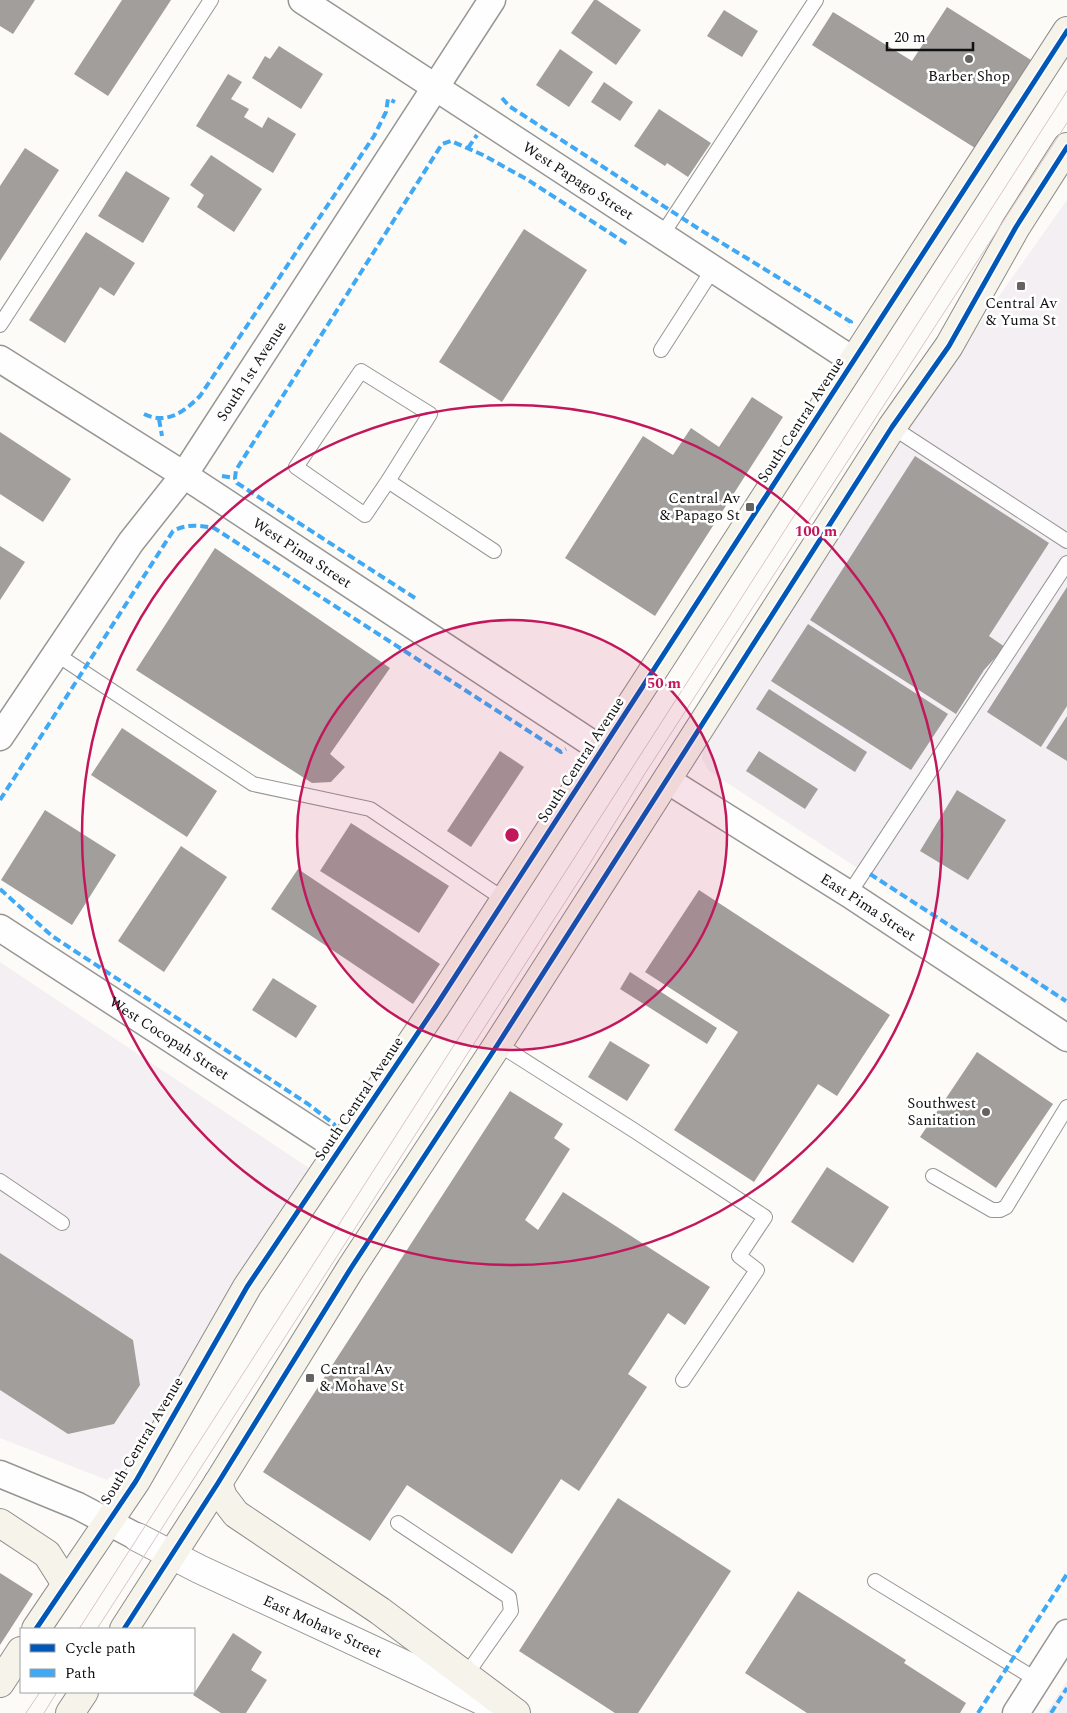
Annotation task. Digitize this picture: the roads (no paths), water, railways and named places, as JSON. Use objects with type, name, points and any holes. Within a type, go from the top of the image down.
[{"type":"main road","name":"South Central Avenue","points":[[37,1628],[136,1481],[248,1287],[505,900],[1067,31]]},
{"type":"main road","points":[[125,1628],[218,1483],[351,1268],[498,1044],[892,427],[949,346],[1016,227],[1067,147]]},
{"type":"main road","points":[[218,1483],[223,1497],[236,1514],[380,1611],[516,1713]]},
{"type":"main road","points":[[0,1523],[47,1554],[66,1584]]},
{"type":"main road","points":[[0,1682],[20,1652]]},
{"type":"main road","points":[[70,1713],[83,1693]]},
{"type":"street","name":"West Papago Street","points":[[302,0],[854,361]]},
{"type":"street","name":"South 1st Avenue","points":[[4,724],[56,654],[131,542],[184,475],[492,0]]},
{"type":"street","name":"West Pima Street","points":[[0,358],[184,475],[602,750]]},
{"type":"street","name":"East Pima Street","points":[[667,780],[849,894],[1067,1038]]},
{"type":"street","name":"West Cocopah Street","points":[[0,928],[340,1149]]},
{"type":"street","points":[[0,1474],[78,1506],[137,1537]]},
{"type":"street","name":"East Mohave Street","points":[[137,1537],[171,1555],[509,1713]]},
{"type":"street","points":[[1016,1713],[1067,1633]]},
{"type":"lane","points":[[0,324],[211,0]]},
{"type":"lane","points":[[662,235],[816,0]]},
{"type":"lane","points":[[661,350],[713,269]]},
{"type":"lane","points":[[361,371],[430,414],[388,481],[365,515],[296,467],[361,371]]},
{"type":"lane","points":[[892,427],[1067,541]]},
{"type":"lane","points":[[388,481],[494,551]]},
{"type":"lane","points":[[849,894],[1067,562]]},
{"type":"lane","points":[[56,654],[253,784],[370,809],[505,900]]},
{"type":"lane","points":[[498,1044],[740,1199],[764,1217],[739,1256],[757,1270],[684,1380]]},
{"type":"lane","points":[[933,1176],[992,1210],[1000,1210],[1006,1207],[1067,1107]]},
{"type":"lane","points":[[0,1180],[62,1223]]},
{"type":"lane","points":[[398,1523],[509,1597],[511,1611],[466,1675]]},
{"type":"lane","points":[[875,1581],[1037,1680]]},
{"type":"tram line","points":[[80,1628],[1067,91]]},
{"type":"tram line","points":[[98,1628],[589,865],[644,775],[1067,123]]},
{"type":"tram line","points":[[26,1713],[39,1693]]},
{"type":"tram line","points":[[44,1713],[56,1693]]},
{"type":"place","name":"Barber Shop","points":[[969,59]]},
{"type":"place","name":"Central Av & Yuma St","points":[[1021,286]]},
{"type":"place","name":"Central Av & Papago St","points":[[750,507]]},
{"type":"place","name":"Southwest Sanitation","points":[[986,1112]]},
{"type":"place","name":"Central Av & Mohave St","points":[[310,1378]]}]
